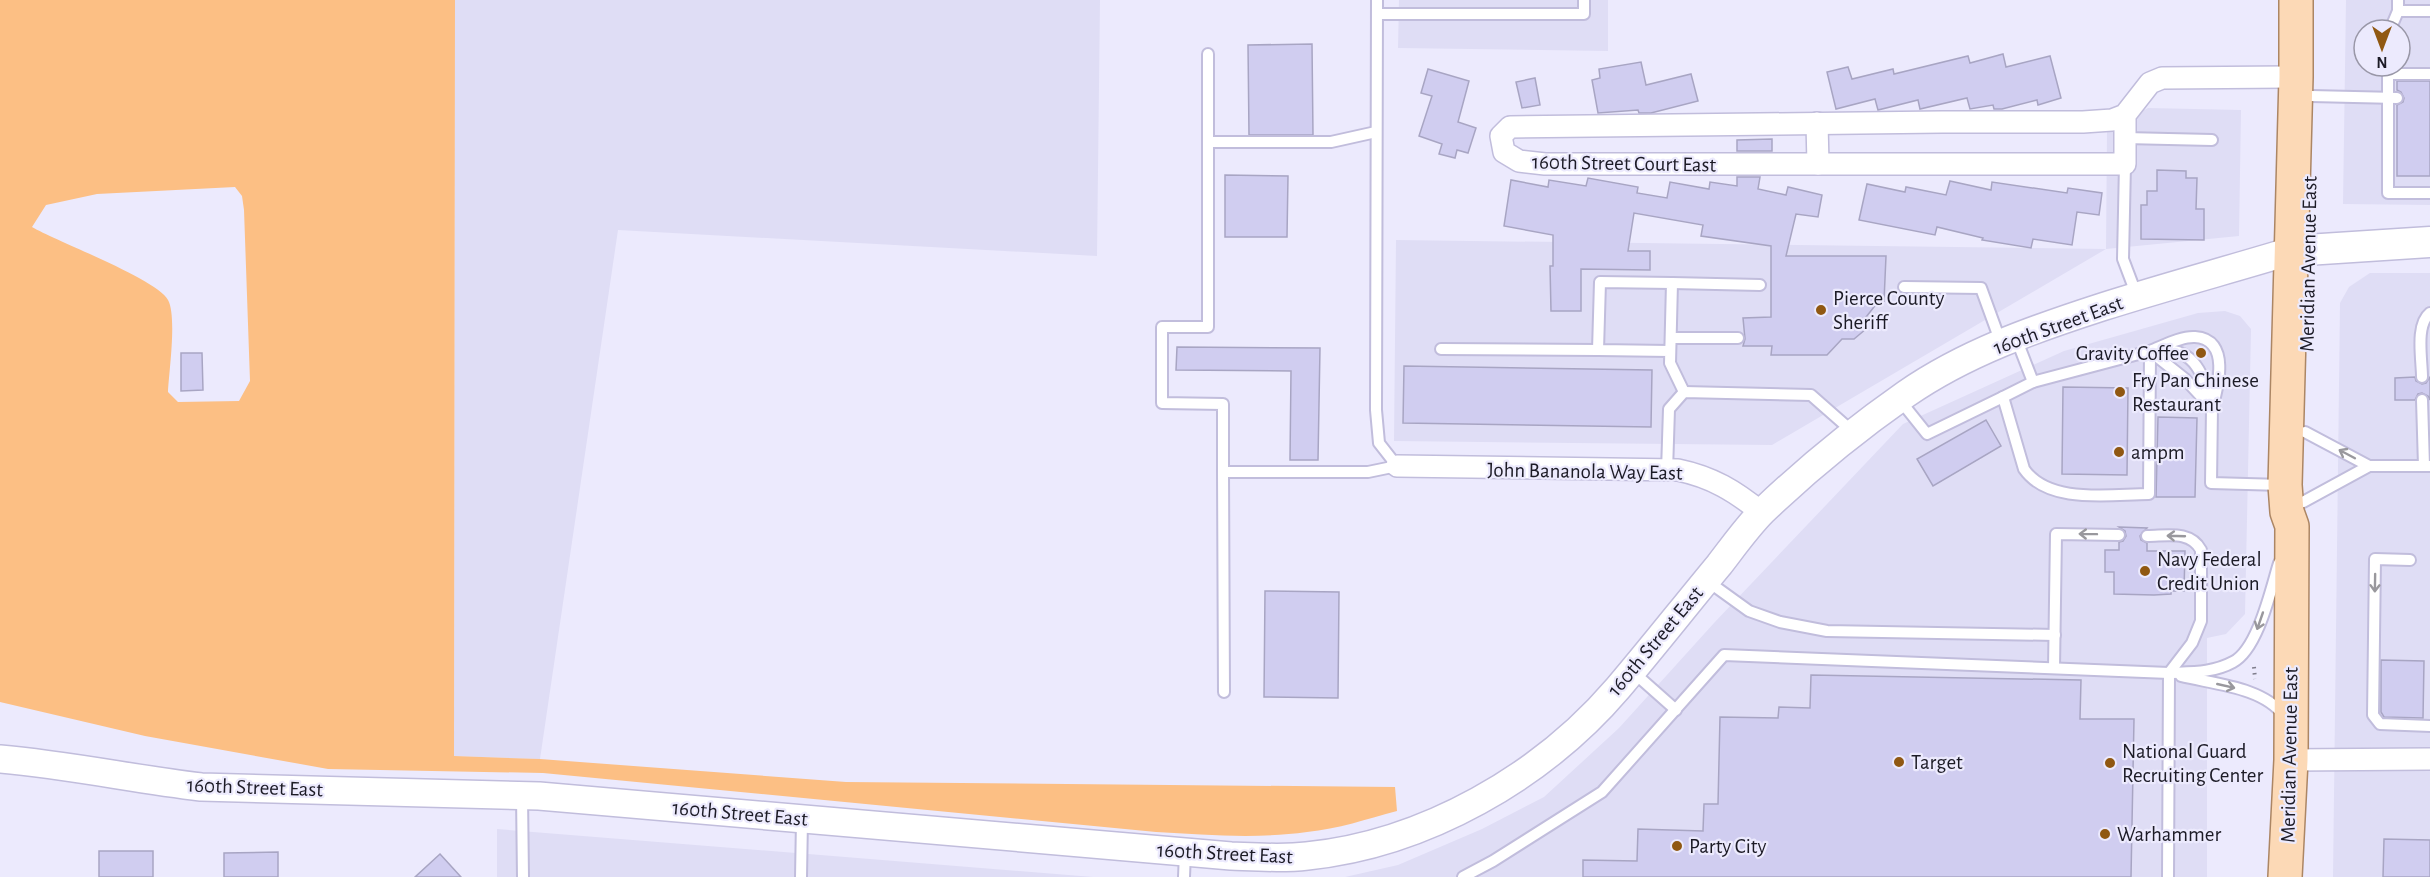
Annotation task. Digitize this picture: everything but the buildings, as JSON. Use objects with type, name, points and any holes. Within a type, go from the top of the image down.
[{"type":"main road","name":"Meridian Avenue East","points":[[2296,0],[2303,87]]},
{"type":"main road","name":"Meridian Avenue East","points":[[2286,877],[2291,745],[2303,87],[2312,0]]},
{"type":"main road","name":"160th Street East","points":[[2300,251],[2430,242]]},
{"type":"main road","name":"Meridian Avenue East","points":[[2294,504],[2305,432],[2300,251]]},
{"type":"street","points":[[2125,164],[2125,115],[2150,83],[2162,78],[2303,87]]},
{"type":"street","name":"160th Street Court East","points":[[2125,115],[2112,120],[2083,123],[1817,123],[1510,127],[1502,136],[1504,152],[1519,161],[1545,164],[2125,164]]},
{"type":"street","points":[[1817,123],[1818,164]]},
{"type":"street","name":"160th Street East","points":[[0,759],[50,764],[149,781],[201,787],[522,795],[802,819],[1184,865],[1265,857],[1307,856],[1372,842],[1455,813],[1501,790],[1544,759],[1581,728],[1632,671],[1762,513],[1789,487],[1899,399],[1954,366],[2030,330],[2300,251]]},
{"type":"street","name":"John Bananola Way East","points":[[1397,466],[1678,470],[1717,481],[1738,493],[1762,513]]},
{"type":"street","points":[[2291,745],[2430,759]]},
{"type":"lane","points":[[1223,472],[1368,472],[1397,466],[1379,443],[1376,410],[1377,0]]},
{"type":"lane","points":[[1377,15],[1584,14],[1584,0]]},
{"type":"lane","points":[[2398,5],[2430,11]]},
{"type":"lane","points":[[1208,54],[1208,327],[1162,327],[1162,403],[1223,404],[1224,692]]},
{"type":"lane","points":[[2412,72],[2430,74]]},
{"type":"lane","points":[[2389,78],[2393,98],[2392,157],[2388,193],[2430,193]]},
{"type":"lane","points":[[2303,87],[2393,98]]},
{"type":"lane","points":[[1208,142],[1331,142],[1376,132]]},
{"type":"lane","points":[[2125,138],[2212,140]]},
{"type":"lane","points":[[2125,164],[2123,260],[2137,297]]},
{"type":"lane","points":[[1599,350],[1600,282],[1760,285]]},
{"type":"lane","points":[[1672,283],[1670,363],[1684,392]]},
{"type":"lane","points":[[1904,287],[1981,288],[2033,382]]},
{"type":"lane","points":[[2422,377],[2423,320],[2430,313]]},
{"type":"lane","points":[[1899,399],[1927,434],[2033,382],[2150,351],[2193,337],[2203,339],[2215,349],[2219,361],[2219,384],[2212,408]]},
{"type":"lane","points":[[1671,338],[1738,338]]},
{"type":"lane","points":[[1442,349],[1670,351]]},
{"type":"lane","points":[[2150,351],[2171,349],[2184,355],[2204,375],[2212,408],[2211,483],[2294,504],[2369,466],[2427,466],[2422,400]]},
{"type":"lane","points":[[2150,351],[2185,380],[2212,408]]},
{"type":"lane","points":[[2003,397],[2024,469],[2029,476],[2048,488],[2065,493],[2149,494],[2150,351]]},
{"type":"lane","points":[[1667,471],[1669,409],[1684,392],[1810,395],[1855,434]]},
{"type":"lane","points":[[2305,432],[2369,466]]},
{"type":"lane","points":[[1463,877],[1493,861],[1602,792],[1724,655],[2169,673],[2206,671],[2233,662],[2244,654],[2256,632],[2294,504]]},
{"type":"lane","points":[[2054,668],[2056,534],[2119,535]]},
{"type":"lane","points":[[2147,536],[2185,536],[2196,541],[2201,550],[2200,621],[2192,643],[2169,673],[2168,877]]},
{"type":"lane","points":[[2410,560],[2375,559],[2373,715],[2380,724],[2430,726]]},
{"type":"lane","points":[[1706,580],[1749,611],[1780,622],[1827,631],[2055,635]]},
{"type":"lane","points":[[1632,671],[1676,710]]},
{"type":"lane","points":[[2169,673],[2246,691],[2275,705],[2283,714],[2291,745]]},
{"type":"lane","points":[[522,795],[523,877]]},
{"type":"lane","points":[[801,877],[802,819]]},
{"type":"shaded area","points":[[0,0],[455,0],[454,756],[540,759],[846,782],[1395,787],[1397,811],[1319,831],[1251,836],[1213,835],[1156,832],[543,773],[328,769],[145,736],[0,702]],"holes":[[[235,187],[242,196],[250,381],[239,401],[178,402],[168,392],[172,331],[171,308],[168,300],[160,291],[146,282],[32,227],[46,205],[97,194]]]},
{"type":"shaded area","points":[[455,0],[1100,0],[1097,256],[618,230],[540,759],[454,756]]},
{"type":"shaded area","points":[[1399,0],[1608,0],[1608,51],[1398,48]]},
{"type":"shaded area","points":[[2346,0],[2430,0],[2430,205],[2343,204]]},
{"type":"shaded area","points":[[2148,108],[2241,110],[2239,236],[2106,249],[2107,131]]},
{"type":"shaded area","points":[[1396,240],[2106,249],[1772,445],[1394,441]]},
{"type":"shaded area","points":[[2370,273],[2430,273],[2430,877],[2333,877],[2340,303],[2349,287]]},
{"type":"shaded area","points":[[2225,311],[2240,316],[2251,329],[2245,614],[2226,634],[2207,638],[2207,877],[1345,877],[1398,865],[1482,829],[1544,797],[1619,728],[1714,623],[1903,424],[2064,351],[2198,313]]},
{"type":"shaded area","points":[[497,829],[1093,877],[497,877]]},
{"type":"place","name":"Pierce County Sheriff","points":[[1821,310]]},
{"type":"place","name":"Gravity Coffee","points":[[2201,353]]},
{"type":"place","name":"Fry Pan Chinese Restaurant","points":[[2120,392]]},
{"type":"place","name":"ampm","points":[[2119,452]]},
{"type":"place","name":"Navy Federal Credit Union","points":[[2145,571]]},
{"type":"place","name":"Target","points":[[1899,762]]},
{"type":"place","name":"National Guard Recruiting Center","points":[[2110,763]]},
{"type":"place","name":"Warhammer","points":[[2105,834]]},
{"type":"place","name":"Party City","points":[[1677,846]]}]
